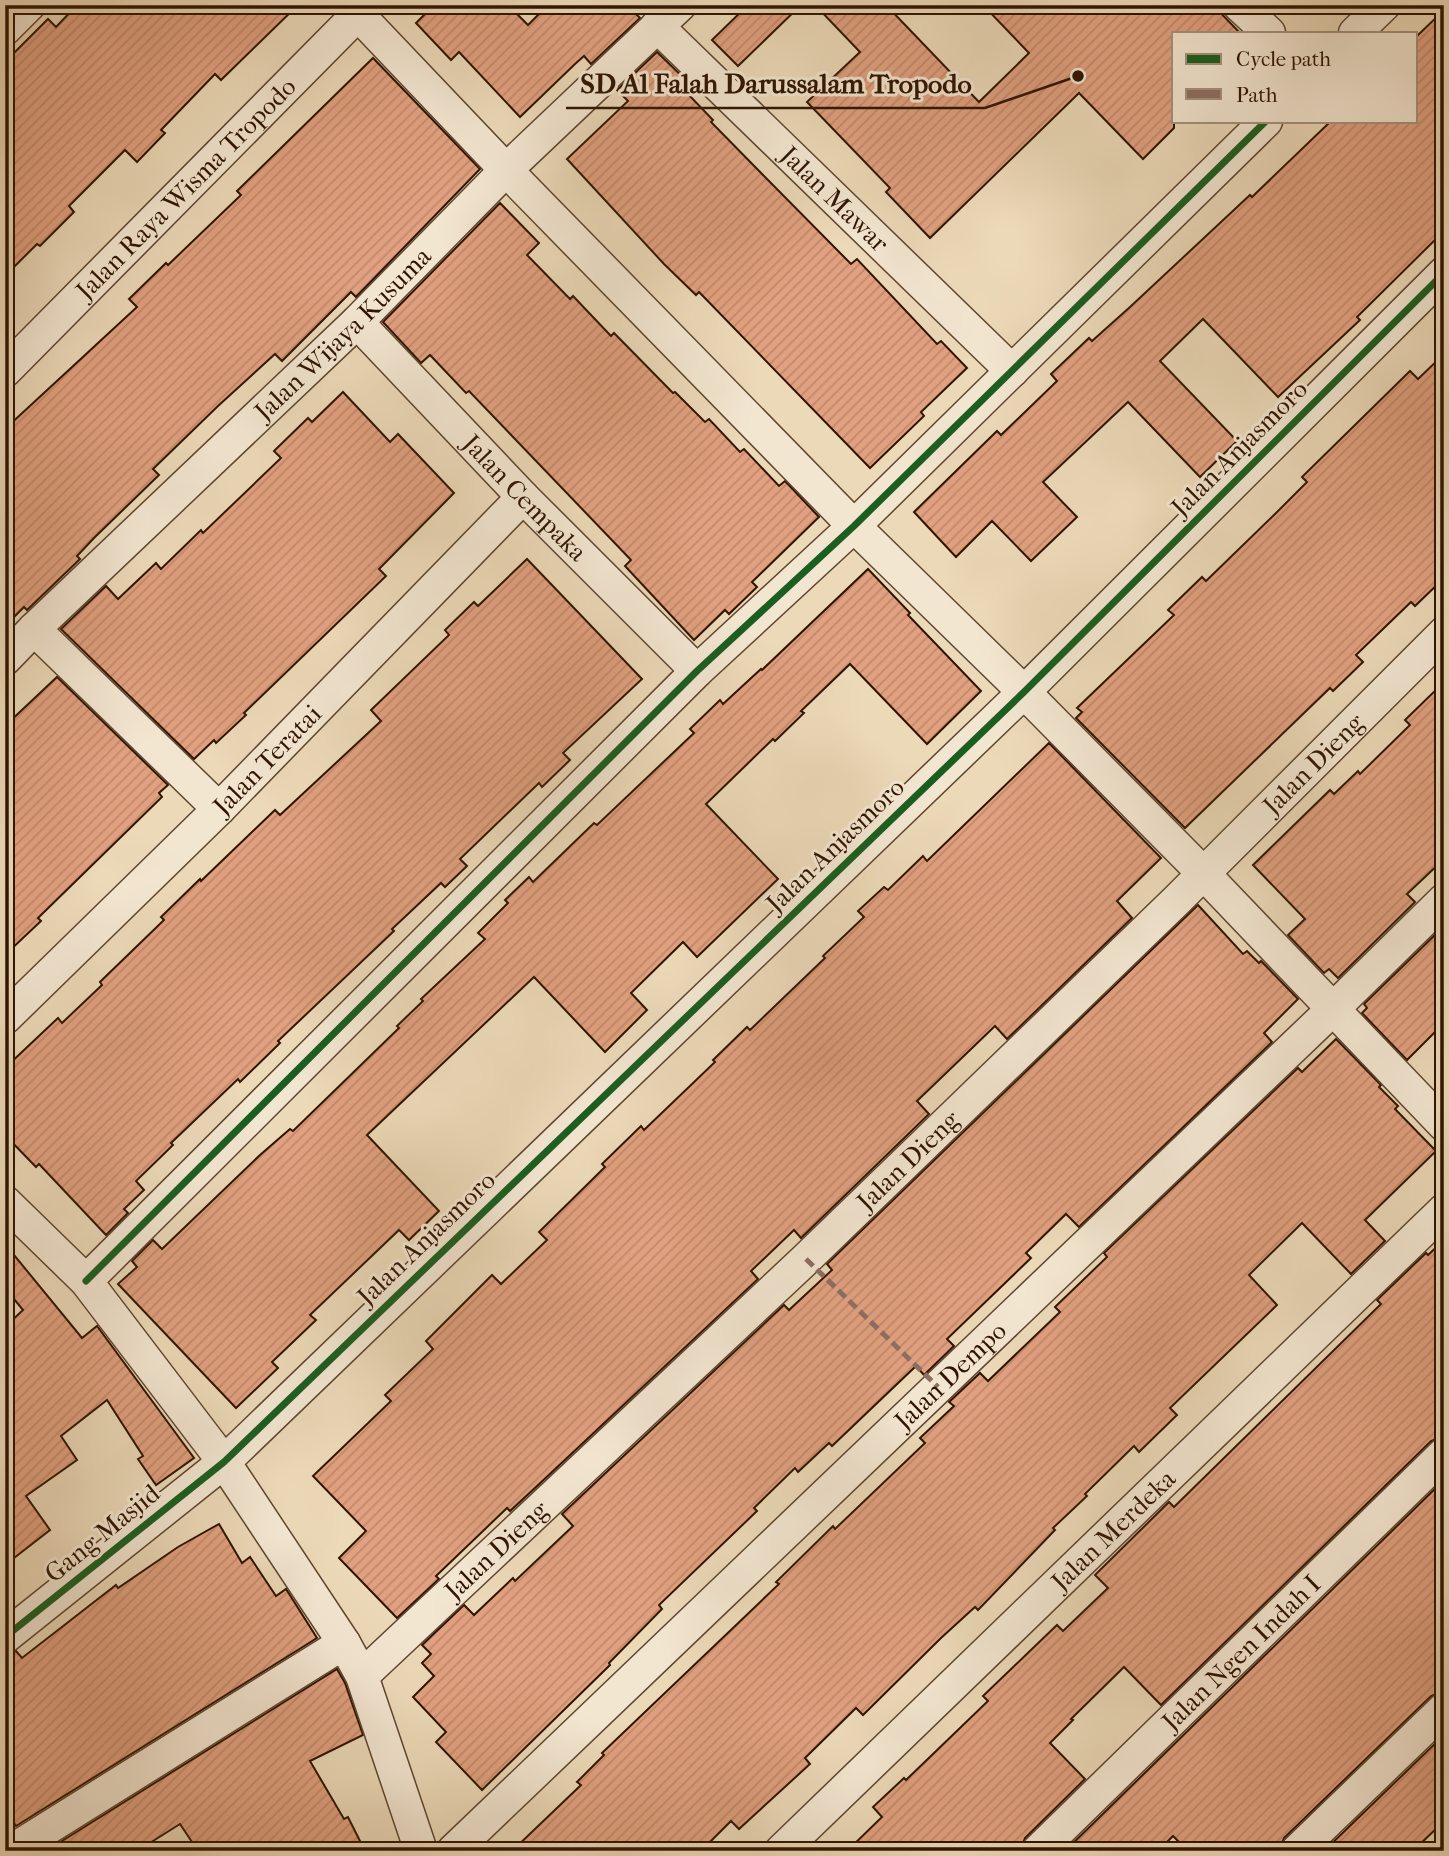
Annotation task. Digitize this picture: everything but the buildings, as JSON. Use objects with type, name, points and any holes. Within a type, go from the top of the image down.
[{"type":"street","points":[[5,29],[29,5]]},
{"type":"street","points":[[1238,5],[1268,32]]},
{"type":"street","points":[[1356,32],[1384,5]]},
{"type":"street","points":[[358,8],[506,170],[855,526],[1204,874],[1444,1125]]},
{"type":"street","name":"Jalan Raya Wisma Tropodo","points":[[5,371],[358,8]]},
{"type":"street","name":"Jalan Wijaya Kusuma","points":[[5,659],[357,323],[506,170],[668,16]]},
{"type":"street","name":"Jalan Mawar","points":[[668,16],[1012,372]]},
{"type":"street","points":[[86,1281],[697,671],[855,526],[1265,122]]},
{"type":"street","name":"Jalan Anjasmoro","points":[[224,1462],[1024,692],[1444,273]]},
{"type":"street","name":"Jalan Cempaka","points":[[357,323],[523,497],[697,671]]},
{"type":"street","name":"Jalan Teratai","points":[[5,1018],[219,809],[523,497]]},
{"type":"street","points":[[34,629],[219,809]]},
{"type":"street","name":"Jalan Dieng","points":[[362,1676],[806,1259],[1204,874],[1444,633]]},
{"type":"street","name":"Jalan Dempo","points":[[453,1851],[1444,900]]},
{"type":"street","points":[[5,1202],[86,1281],[224,1462],[344,1643],[362,1676],[421,1851]]},
{"type":"street","name":"Jalan Merdeka","points":[[781,1851],[1444,1210]]},
{"type":"street","name":"Jalan Ngen Indah I","points":[[1038,1851],[1444,1454]]},
{"type":"street","name":"Gang Masjid","points":[[5,1637],[224,1462]]},
{"type":"street","points":[[11,1851],[344,1643]]},
{"type":"street","points":[[1297,1851],[1444,1709]]},
{"type":"marked path","points":[[806,1259],[938,1387]]},
{"type":"cycle path","points":[[86,1281],[697,671],[854,526],[1265,122]]},
{"type":"cycle path","points":[[5,1637],[224,1462],[1024,692],[1444,273]]},
{"type":"place","name":"SD Al Falah Darussalam Tropodo","points":[[1078,76]]}]
